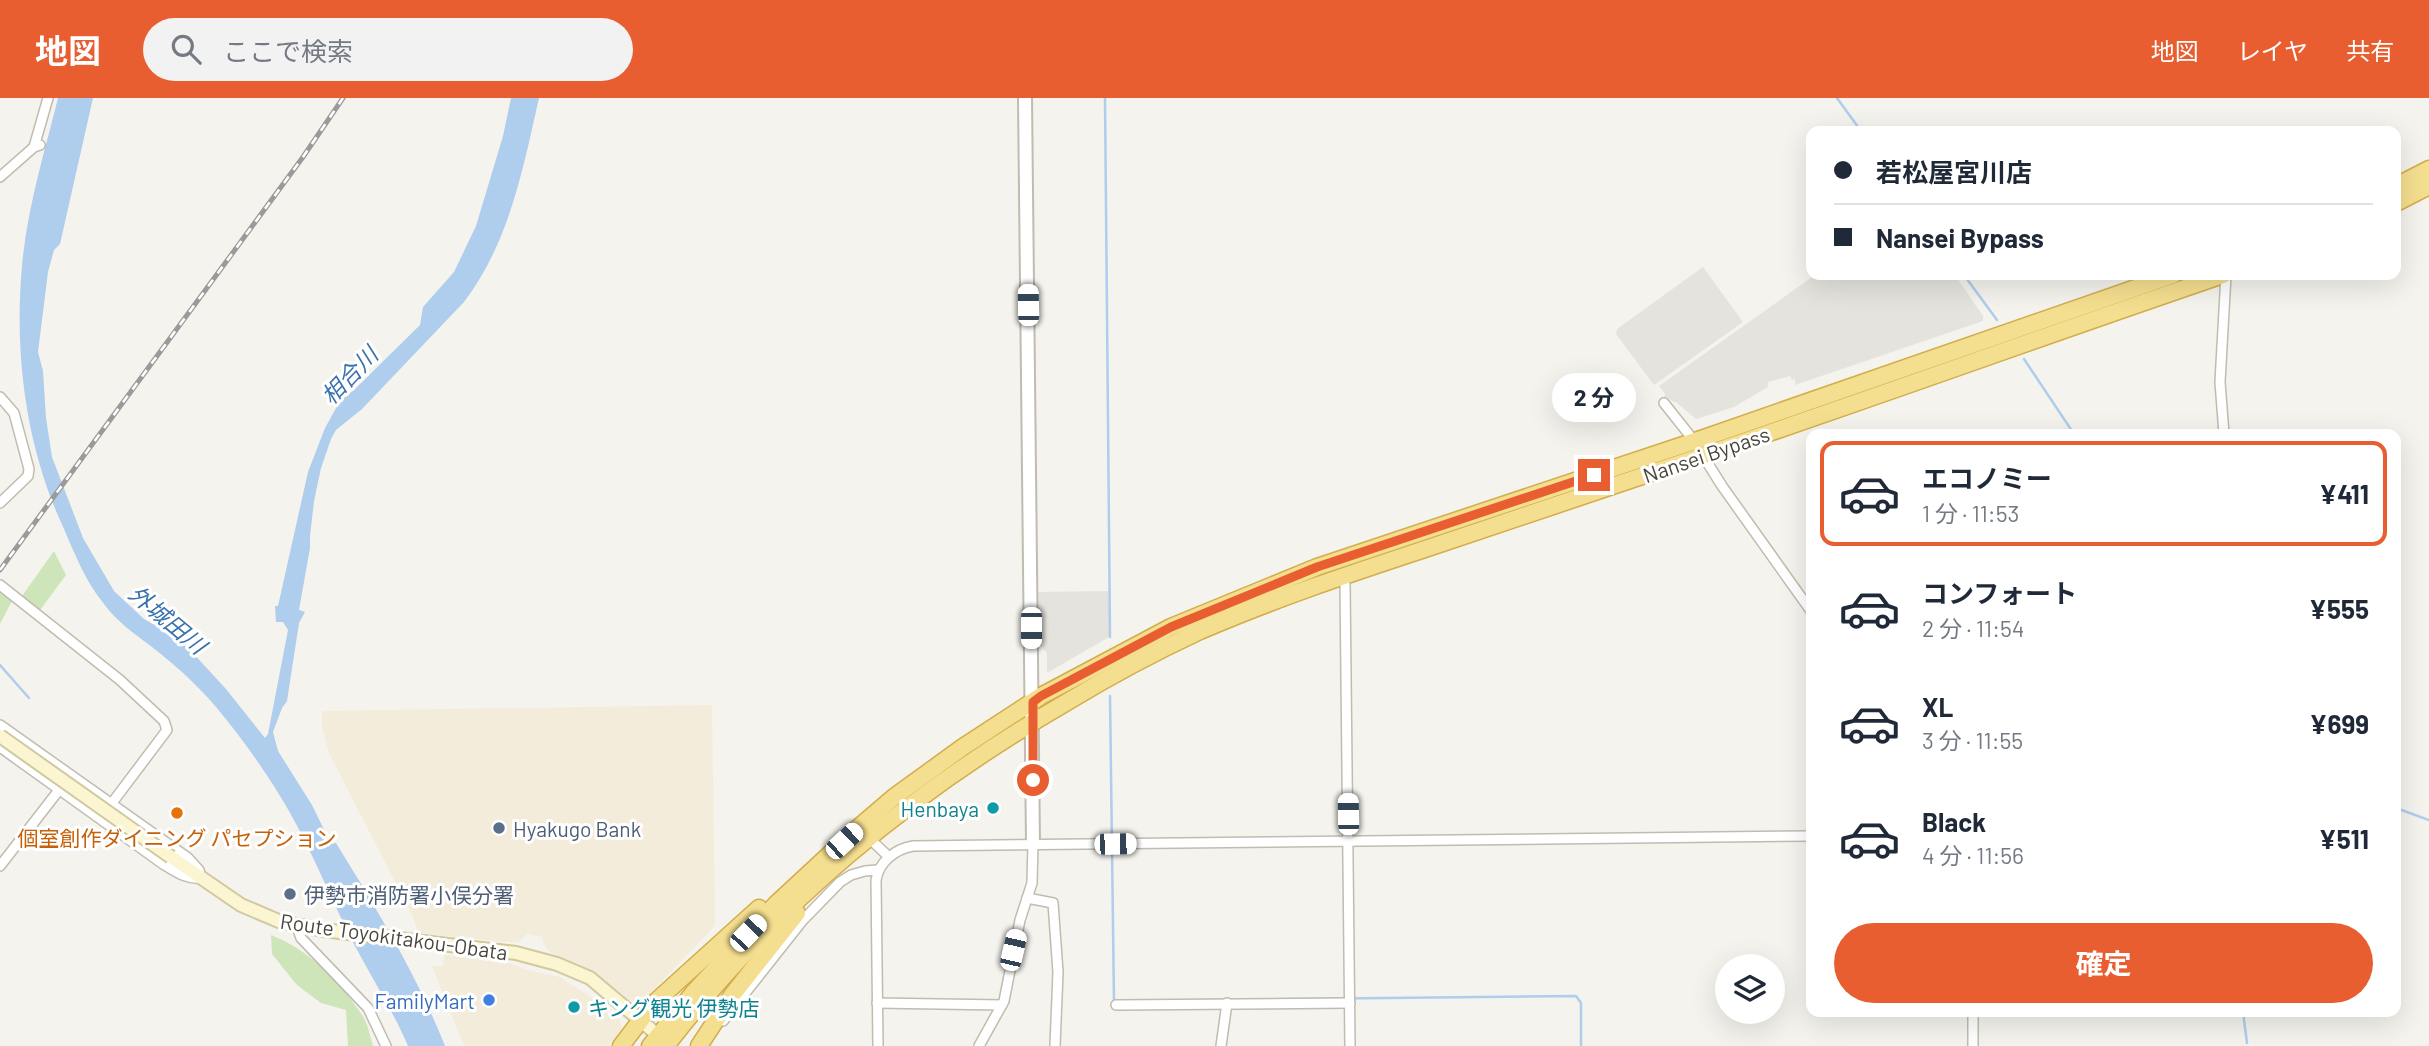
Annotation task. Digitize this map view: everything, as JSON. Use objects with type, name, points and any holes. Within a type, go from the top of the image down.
[{"type":"highway","points":[[2401,183],[2429,169]]},
{"type":"highway","points":[[2401,200],[2429,186]]},
{"type":"highway","name":"Nansei Bypass","points":[[652,1038],[768,912],[864,832],[1033,722],[1195,633],[1295,592],[1699,449],[2159,280]]},
{"type":"highway","name":"Nansei Bypass","points":[[666,1046],[742,956],[864,832],[894,797],[963,747],[1033,702],[1171,627],[1317,567],[1699,449],[2209,280]]},
{"type":"highway","points":[[621,1046],[653,1004],[824,848],[864,832]]},
{"type":"highway","points":[[700,1044],[733,994],[864,832]]},
{"type":"main road","name":"Route Toyokitakou-Obata","points":[[0,736],[257,918],[297,927],[516,953],[557,964],[590,978],[640,1020],[652,1038]]},
{"type":"street","points":[[0,177],[37,146],[48,98]]},
{"type":"street","points":[[979,1046],[1002,1004],[1033,872],[1025,98]]},
{"type":"street","points":[[2224,280],[2220,382],[2224,429]]},
{"type":"street","points":[[0,397],[14,413],[29,469],[28,476],[0,503]]},
{"type":"street","points":[[1664,403],[1806,604]]},
{"type":"street","points":[[1345,583],[1350,1046]]},
{"type":"street","points":[[0,585],[120,680],[164,721],[167,730],[113,803]]},
{"type":"street","points":[[0,724],[188,858],[199,870],[201,878],[186,877],[163,864],[0,747]]},
{"type":"street","points":[[10,754],[20,738]]},
{"type":"street","points":[[0,866],[60,790]]},
{"type":"street","points":[[864,832],[889,857]]},
{"type":"street","points":[[700,1044],[726,1018],[803,920],[840,882],[851,875],[877,870],[902,848],[1806,836]]},
{"type":"street","points":[[877,870],[877,1046]]},
{"type":"street","points":[[1027,898],[1053,903],[1058,972],[1055,1046]]},
{"type":"street","points":[[297,927],[301,938],[368,1008],[386,1046]]},
{"type":"street","points":[[1115,1004],[1350,1000]]},
{"type":"street","points":[[877,1003],[1002,1004]]},
{"type":"street","points":[[1221,1046],[1227,1003]]},
{"type":"street","points":[[1973,1017],[1973,1046]]},
{"type":"shaded area","points":[[1703,267],[1743,322],[1654,385],[1616,334],[1617,329]]},
{"type":"shaded area","points":[[1808,280],[1958,280],[1983,316],[1983,321],[1795,385],[1795,379],[1792,380],[1790,376],[1768,382],[1768,387],[1734,407],[1696,419],[1677,403],[1664,397],[1665,394],[1659,386]]},
{"type":"shaded area","points":[[1109,591],[1109,637],[1047,673],[1047,653],[1037,640],[1037,592]]},
{"type":"shaded area","points":[[712,705],[715,923],[640,1004],[632,1002],[603,979],[550,952],[542,937],[527,934],[518,942],[505,942],[418,933],[413,917],[329,753],[322,727],[322,711]]},
{"type":"shaded area","points":[[444,955],[511,964],[560,977],[600,1003],[620,1020],[622,1028],[609,1046],[464,1046],[432,966],[443,966]]},
{"type":"green space","points":[[54,551],[66,575],[40,610],[22,596]]},
{"type":"green space","points":[[0,591],[12,601],[0,624]]},
{"type":"green space","points":[[271,935],[311,958],[334,979],[364,1018],[373,1046],[348,1046],[346,1010],[321,1003],[297,985],[272,954]]},
{"type":"water","points":[[58,98],[93,98],[60,244],[54,250],[48,272],[38,352],[43,371],[52,457],[83,538],[114,591],[144,619],[176,637],[191,651],[265,738],[268,734],[288,630],[283,622],[276,622],[275,606],[278,606],[308,472],[325,428],[340,401],[420,325],[423,307],[454,272],[476,226],[503,136],[511,98],[539,98],[512,204],[492,255],[479,279],[464,302],[362,409],[336,430],[331,439],[314,501],[310,548],[299,610],[305,612],[299,623],[287,701],[273,732],[278,751],[312,805],[331,844],[336,843],[395,942],[422,993],[445,1046],[408,1046],[298,828],[267,775],[234,729],[200,689],[120,622],[104,604],[81,568],[51,498],[40,466],[26,400],[20,300],[28,224]]},
{"type":"waterway","points":[[1105,98],[1110,637]]},
{"type":"waterway","points":[[1837,98],[1857,126]]},
{"type":"waterway","points":[[1968,280],[1997,320]]},
{"type":"waterway","points":[[2024,359],[2071,429]]},
{"type":"waterway","points":[[0,665],[29,698]]},
{"type":"waterway","points":[[1110,696],[1114,1001],[1576,996],[1581,1003],[1581,1046]]},
{"type":"waterway","points":[[2401,810],[2429,820]]},
{"type":"waterway","points":[[2244,1017],[2247,1043]]},
{"type":"railway","points":[[0,570],[303,157],[343,98]]},
{"type":"place","name":"Henbaya","points":[[993,808]]},
{"type":"place","name":"個室創作ダイニング パセプション","points":[[177,813]]},
{"type":"place","name":"Hyakugo Bank","points":[[499,828]]},
{"type":"place","name":"伊勢市消防署小俣分署","points":[[290,894]]},
{"type":"place","name":"FamilyMart","points":[[489,1000]]},
{"type":"place","name":"キング観光 伊勢店","points":[[574,1007]]},
{"type":"route","points":[[1033,780],[1033,702],[1041,696],[1171,627],[1317,567],[1594,475]]},
{"type":"water label","name":"相合川","points":[[349,375]]},
{"type":"water label","name":"外城田川","points":[[168,619]]}]
